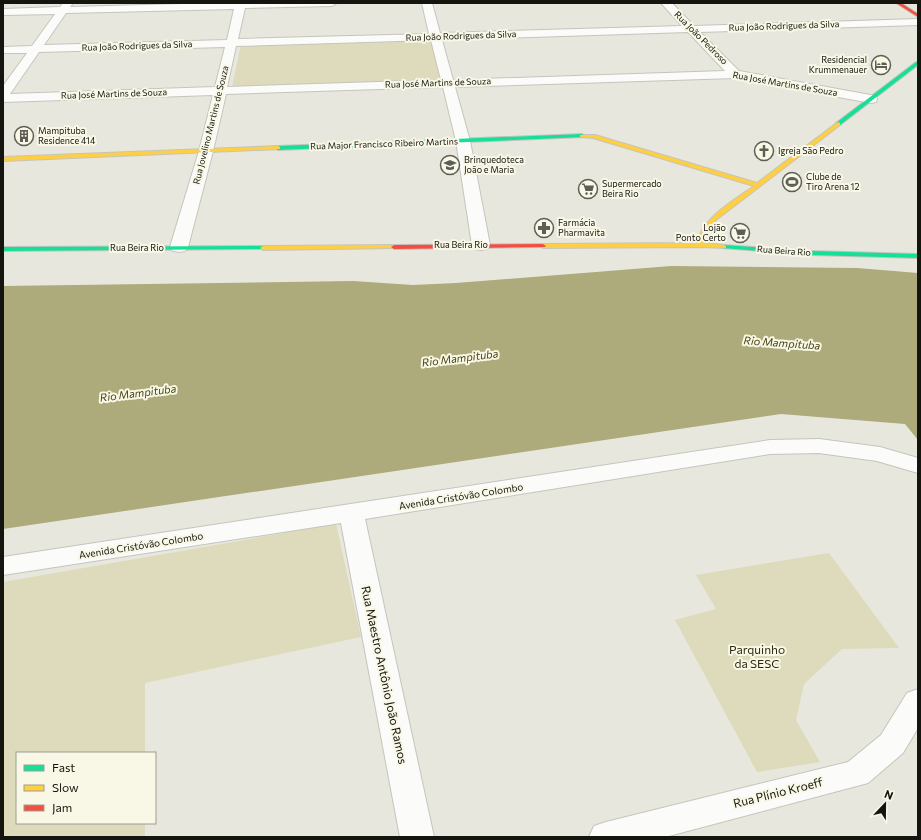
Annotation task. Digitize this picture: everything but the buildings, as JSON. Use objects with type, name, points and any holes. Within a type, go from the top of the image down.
[{"type":"main road","points":[[898,3],[918,16]]},
{"type":"main road","points":[[701,245],[700,240],[703,232],[714,220],[918,62]]},
{"type":"main road","name":"Rua Major Francisco Ribeiro Martins","points":[[3,159],[597,137],[758,185]]},
{"type":"main road","name":"Rua Beira Rio","points":[[3,249],[481,245],[701,245],[800,252],[918,256]]},
{"type":"street","points":[[3,12],[66,7],[332,3]]},
{"type":"street","points":[[427,3],[463,141],[481,245]]},
{"type":"street","name":"Rua João Pedroso","points":[[666,3],[735,74]]},
{"type":"street","name":"Rua Jovelino Martins de Souza","points":[[179,247],[206,151],[241,4]]},
{"type":"street","points":[[3,95],[66,7]]},
{"type":"street","name":"Rua João Rodrigues da Silva","points":[[3,50],[918,22]]},
{"type":"street","name":"Rua José Martins de Souza","points":[[3,98],[735,74],[871,99]]},
{"type":"street","name":"Avenida Cristóvão Colombo","points":[[3,566],[770,447],[819,446],[873,453],[918,466]]},
{"type":"street","name":"Rua Maestro Antônio João Ramos","points":[[351,513],[417,837]]},
{"type":"street","name":"Rua Plínio Kroeff","points":[[606,837],[857,773],[892,744],[918,701]]},
{"type":"green space","points":[[433,38],[444,80],[232,87],[241,44]]},
{"type":"green space","points":[[336,524],[361,637],[145,683],[145,752],[16,752],[16,824],[145,824],[145,837],[3,837],[3,582]]},
{"type":"green space","name":"Parquinho da SESC","points":[[829,553],[899,648],[842,649],[804,684],[796,720],[820,762],[757,772],[675,620],[716,609],[696,575]]},
{"type":"water","name":"Rio Mampituba","points":[[671,266],[857,268],[918,273],[918,440],[905,424],[781,414],[3,529],[3,286],[353,281],[413,285]]},
{"type":"traffic: fast","points":[[838,124],[918,63]]},
{"type":"traffic: fast","points":[[278,148],[582,136]]},
{"type":"traffic: fast","points":[[724,247],[812,253],[918,256]]},
{"type":"traffic: fast","points":[[3,249],[263,248]]},
{"type":"traffic: slow","points":[[701,245],[701,237],[708,225],[714,219],[838,124]]},
{"type":"traffic: slow","points":[[582,136],[593,136],[758,185]]},
{"type":"traffic: slow","points":[[3,159],[278,148]]},
{"type":"traffic: slow","points":[[543,246],[701,245],[724,247]]},
{"type":"traffic: slow","points":[[263,248],[394,247]]},
{"type":"traffic: jam","points":[[898,3],[918,16]]},
{"type":"traffic: jam","points":[[394,247],[543,246]]},
{"type":"place","name":"Residencial Krummenauer","points":[[881,65]]},
{"type":"place","name":"Mampituba Residence 414","points":[[24,136]]},
{"type":"place","name":"Igreja São Pedro","points":[[764,151]]},
{"type":"place","name":"Brinquedoteca João e Maria","points":[[450,165]]},
{"type":"place","name":"Clube de Tiro Arena 12","points":[[792,182]]},
{"type":"place","name":"Supermercado Beira Rio","points":[[588,189]]},
{"type":"place","name":"Farmácia Pharmavita","points":[[544,228]]},
{"type":"place","name":"Lojão Ponto Certo","points":[[740,233]]}]
